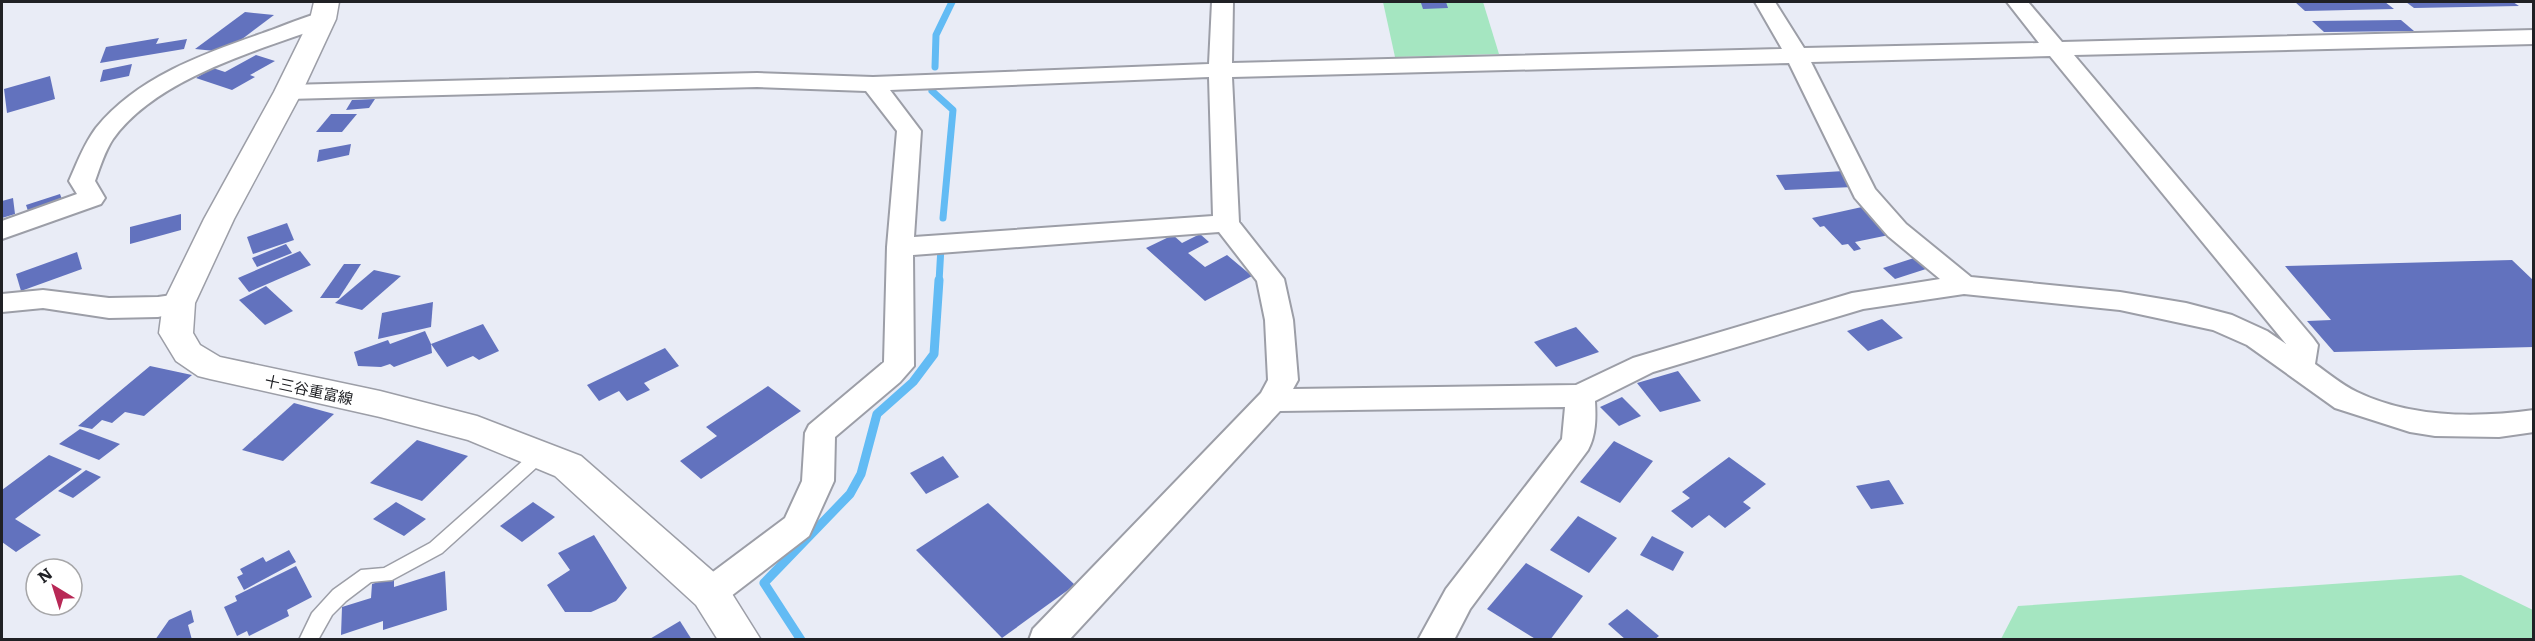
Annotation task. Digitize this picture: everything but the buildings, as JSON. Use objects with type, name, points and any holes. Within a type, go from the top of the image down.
[{"type":"main road","name":"十三谷重富線","points":[[325,10],[288,92],[219,219],[179,303],[176,333],[188,353],[210,367],[380,404],[477,429],[568,466],[710,593],[741,639]]},
{"type":"street","points":[[1046,639],[1272,400],[1283,380],[1279,320],[1270,279],[1226,223],[1220,70],[1222,2]]},
{"type":"street","points":[[1765,2],[1796,54],[1864,192],[1897,230],[1965,285]]},
{"type":"street","points":[[2017,2],[2303,345],[2300,366]]},
{"type":"street","points":[[2,231],[42,214],[92,198],[82,181],[93,154],[102,140],[134,105],[163,83],[325,10]]},
{"type":"street","points":[[288,92],[746,80],[873,84],[1220,70],[2534,37]]},
{"type":"street","points":[[710,593],[797,527],[818,481],[820,433],[899,366],[900,247],[909,131],[873,84]]},
{"type":"street","points":[[900,247],[1226,223]]},
{"type":"street","points":[[1272,400],[1580,396],[1643,365],[1862,300],[1965,285],[2120,301],[2222,322],[2257,338],[2346,400],[2410,421],[2435,425],[2499,426],[2534,421]]},
{"type":"street","points":[[2,303],[43,299],[109,308],[158,307],[179,303]]},
{"type":"street","points":[[1435,639],[1458,599],[1577,442],[1581,420],[1580,396]]},
{"type":"lane","points":[[308,639],[314,624],[326,607],[368,574],[386,575],[436,548],[541,454]]},
{"type":"green space","points":[[1383,2],[1483,2],[1499,54],[1395,57]]},
{"type":"green space","points":[[2461,575],[2533,610],[2533,639],[2001,639],[2018,606]]},
{"type":"waterway","points":[[935,67],[936,35],[952,2]]},
{"type":"waterway","points":[[932,91],[953,110],[943,218]]},
{"type":"waterway","points":[[939,282],[941,247]]},
{"type":"waterway","points":[[801,640],[764,583],[850,494],[861,474],[877,414],[913,382],[934,354],[939,280]]}]
